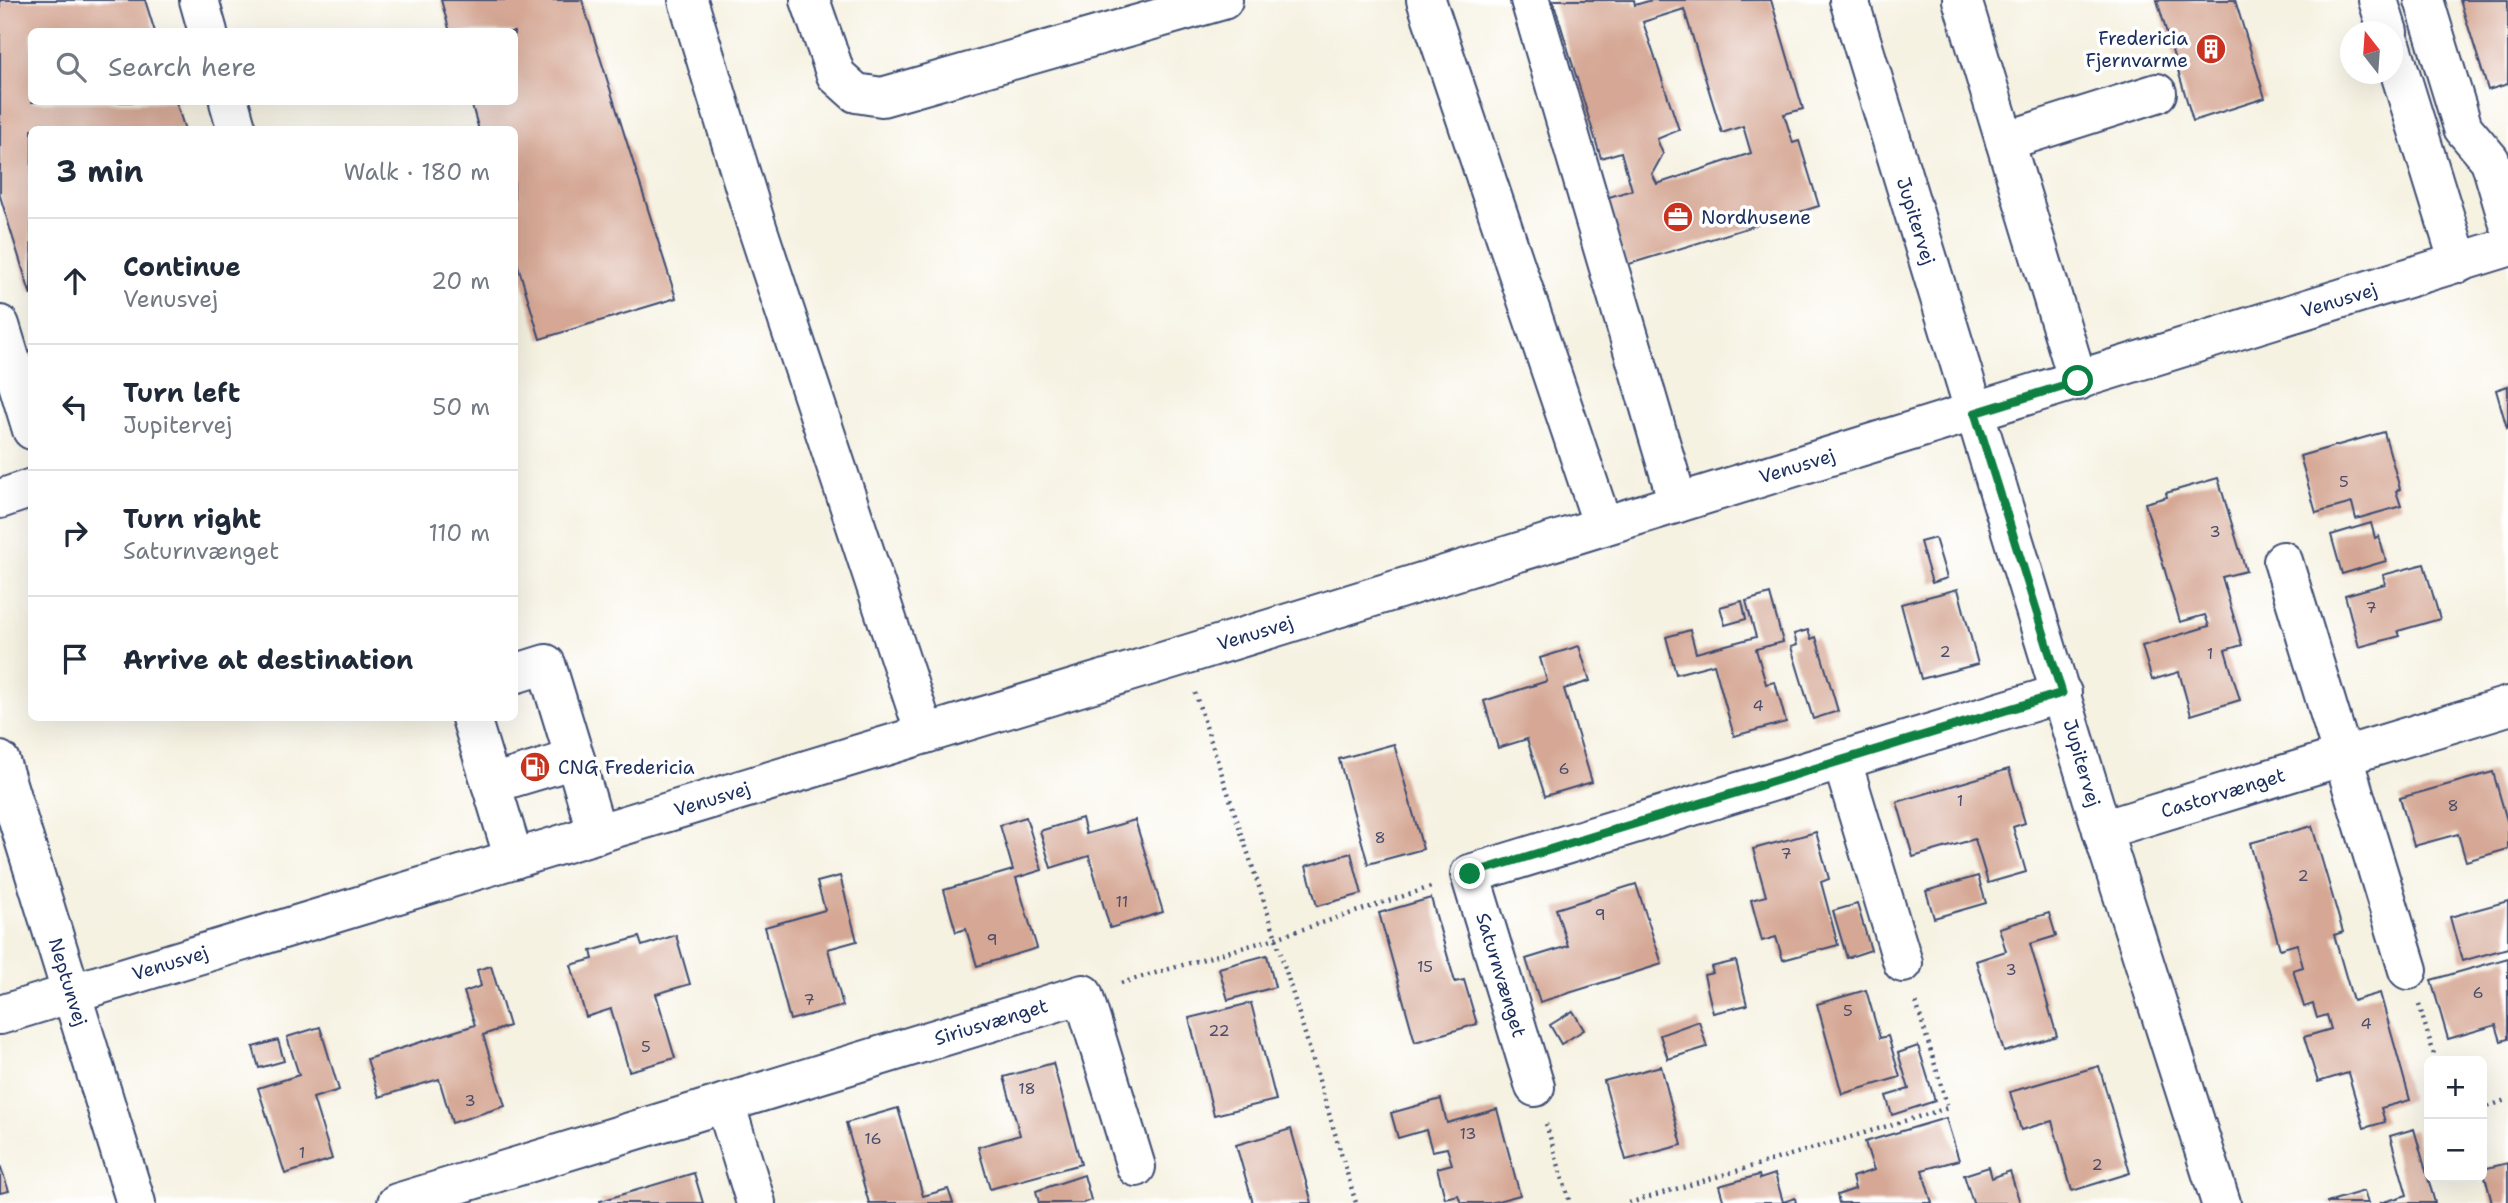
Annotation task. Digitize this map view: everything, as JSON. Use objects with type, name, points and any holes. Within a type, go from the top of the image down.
[{"type":"street","points":[[199,0],[207,28]]},
{"type":"street","points":[[688,0],[755,221],[925,734]]},
{"type":"street","points":[[810,0],[836,75],[856,93],[882,97],[1223,0]]},
{"type":"street","points":[[1426,0],[1603,526]]},
{"type":"street","points":[[1530,0],[1678,503]]},
{"type":"street","name":"Jupitervej","points":[[1849,0],[2102,830],[2221,1203]]},
{"type":"street","points":[[1962,0],[2078,381]]},
{"type":"street","points":[[2378,0],[2385,21]]},
{"type":"street","points":[[2424,0],[2463,128],[2490,160],[2508,221]]},
{"type":"street","points":[[2403,82],[2459,262]]},
{"type":"street","points":[[2005,141],[2157,93]]},
{"type":"street","points":[[230,105],[236,126]]},
{"type":"street","name":"Venusvej","points":[[0,1015],[1185,655],[2508,247]]},
{"type":"street","points":[[2,337],[28,418]]},
{"type":"street","points":[[0,499],[28,489]]},
{"type":"street","points":[[2283,561],[2409,970]]},
{"type":"street","points":[[518,673],[546,664],[597,834]]},
{"type":"street","points":[[1470,874],[2062,693]]},
{"type":"street","name":"Castorvænget","points":[[2102,830],[2508,706]]},
{"type":"street","points":[[472,721],[514,859]]},
{"type":"street","points":[[491,784],[575,759]]},
{"type":"street","name":"Neptunvej","points":[[0,761],[136,1203]]},
{"type":"street","points":[[1842,761],[1903,963]]},
{"type":"street","name":"Saturnvænget","points":[[1470,874],[1535,1087]]},
{"type":"street","points":[[1083,994],[1136,1167]]},
{"type":"street","name":"Siriusvænget","points":[[397,1203],[1083,994]]},
{"type":"street","points":[[725,1103],[756,1203]]},
{"type":"path","points":[[1185,655],[1276,938],[1356,1203]]},
{"type":"path","points":[[1083,994],[1276,938],[1470,874]]},
{"type":"path","points":[[1629,1203],[1948,1108],[1903,963]]},
{"type":"path","points":[[2409,970],[2435,1056]]},
{"type":"path","points":[[1535,1087],[1570,1203]]},
{"type":"path","points":[[2487,1107],[2508,1099]]},
{"type":"building","points":[[0,0],[145,0],[154,28],[28,28],[28,105],[177,105],[184,126],[28,126],[28,286],[0,196]]},
{"type":"building","points":[[441,0],[582,0],[676,298],[540,339],[518,265],[518,126],[478,126],[472,105],[518,105],[518,28],[449,28]]},
{"type":"building","points":[[1553,0],[1634,0],[1635,5],[1652,0],[1771,0],[1803,109],[1784,114],[1793,143],[1799,141],[1819,206],[1626,265],[1606,198],[1632,190],[1621,152],[1601,158]],"holes":[[[1684,9],[1722,133],[1743,126],[1751,153],[1657,184],[1652,174],[1663,154],[1657,139],[1679,130],[1643,22]]]},
{"type":"building","name":"Fredericia Fjernvarme","points":[[2157,0],[2235,0],[2265,98],[2193,121]]},
{"type":"building","points":[[2460,0],[2508,0],[2508,84],[2488,90]]},
{"type":"building","points":[[2508,386],[2508,427],[2507,428],[2496,390]]},
{"type":"building","points":[[2384,432],[2400,489],[2396,491],[2401,506],[2356,519],[2352,503],[2316,513],[2300,456]]},
{"type":"building","points":[[2218,478],[2246,571],[2222,577],[2242,645],[2225,650],[2240,700],[2191,715],[2179,672],[2152,680],[2142,646],[2209,626],[2205,615],[2180,622],[2145,503],[2167,497],[2166,493]]},
{"type":"building","points":[[2371,523],[2375,538],[2379,536],[2386,561],[2342,574],[2331,535]]},
{"type":"building","points":[[1935,538],[1947,578],[1932,583],[1920,542]]},
{"type":"building","points":[[2424,564],[2440,619],[2398,631],[2400,636],[2359,647],[2345,595],[2385,584],[2383,575]]},
{"type":"building","points":[[1958,589],[1978,664],[1921,679],[1901,604]]},
{"type":"building","points":[[1770,594],[1783,642],[1756,649],[1766,684],[1775,682],[1786,722],[1734,736],[1714,664],[1676,674],[1666,637],[1690,630],[1696,653],[1756,637],[1746,601]]},
{"type":"building","points":[[1742,601],[1746,619],[1725,625],[1720,607]]},
{"type":"building","points":[[1808,630],[1811,639],[1816,637],[1838,711],[1813,719],[1791,647],[1797,645],[1794,634]]},
{"type":"building","points":[[1579,646],[1590,681],[1564,689],[1592,782],[1545,796],[1527,739],[1498,748],[1484,701],[1547,681],[1540,658]]},
{"type":"building","points":[[1394,744],[1423,849],[1368,864],[1339,759]]},
{"type":"building","points":[[2009,769],[2025,823],[2013,827],[2026,872],[1988,883],[1975,839],[1913,857],[1897,802]]},
{"type":"building","points":[[2493,772],[2508,824],[2508,849],[2466,861],[2458,834],[2414,846],[2400,798]]},
{"type":"building","points":[[1026,817],[1042,870],[1016,878],[1037,948],[977,966],[966,929],[956,932],[944,890],[1013,870],[1000,825]]},
{"type":"building","points":[[1082,818],[1086,834],[1135,820],[1163,912],[1110,928],[1089,856],[1051,868],[1040,831]]},
{"type":"building","points":[[2312,826],[2343,932],[2334,935],[2353,1001],[2380,993],[2410,1100],[2381,1108],[2385,1122],[2364,1128],[2348,1073],[2318,1082],[2304,1037],[2331,1029],[2327,1015],[2317,1018],[2313,1004],[2304,1007],[2293,970],[2303,967],[2297,944],[2280,949],[2250,843]]},
{"type":"building","points":[[1816,832],[1829,879],[1821,882],[1838,945],[1783,960],[1776,937],[1762,941],[1751,900],[1766,896],[1753,849]]},
{"type":"building","points":[[1351,853],[1362,894],[1317,906],[1306,866]]},
{"type":"building","points":[[840,876],[857,941],[828,949],[843,1006],[790,1020],[765,927],[825,910],[817,882]]},
{"type":"building","points":[[1978,876],[1986,903],[1934,918],[1926,891]]},
{"type":"building","points":[[1636,884],[1662,964],[1540,1002],[1526,959],[1568,946],[1556,909]]},
{"type":"building","points":[[1431,898],[1455,982],[1464,980],[1477,1024],[1415,1042],[1379,913]]},
{"type":"building","points":[[2508,901],[2508,948],[2462,961],[2450,917]]},
{"type":"building","points":[[1857,904],[1871,950],[1847,958],[1833,911]]},
{"type":"building","points":[[2049,913],[2056,936],[2030,944],[2057,1036],[2004,1052],[1976,961],[2006,951],[1999,928]]},
{"type":"building","points":[[676,935],[690,984],[656,994],[675,1058],[629,1071],[611,1009],[586,1017],[571,965],[593,959],[591,951],[639,937],[642,946]]},
{"type":"building","points":[[1267,955],[1275,987],[1228,1000],[1219,968]]},
{"type":"building","points":[[2508,958],[2508,1039],[2501,1041],[2496,1025],[2448,1039],[2431,980]]},
{"type":"building","points":[[1736,961],[1747,1005],[1713,1013],[1704,975],[1713,973],[1711,967]]},
{"type":"building","points":[[491,966],[509,1026],[483,1035],[505,1106],[452,1123],[439,1079],[379,1097],[367,1059],[475,1025],[464,992],[481,986],[477,970]]},
{"type":"building","points":[[1866,990],[1880,1038],[1888,1036],[1900,1077],[1842,1094],[1817,1004]]},
{"type":"building","points":[[1251,1003],[1276,1100],[1214,1115],[1189,1018]]},
{"type":"building","points":[[1573,1011],[1584,1030],[1561,1044],[1550,1025]]},
{"type":"building","points":[[1699,1021],[1707,1047],[1668,1059],[1660,1035]]},
{"type":"building","points":[[320,1027],[339,1090],[313,1098],[332,1159],[285,1174],[258,1088],[299,1075],[287,1037]]},
{"type":"building","points":[[278,1040],[284,1061],[259,1068],[253,1047]]},
{"type":"building","points":[[1918,1046],[1935,1101],[1892,1115],[1886,1096],[1909,1089],[1898,1053]]},
{"type":"building","points":[[1053,1063],[1081,1164],[990,1189],[978,1147],[1020,1135],[1004,1077]]},
{"type":"building","points":[[1661,1066],[1682,1145],[1626,1160],[1604,1081]]},
{"type":"building","points":[[2099,1066],[2130,1173],[2072,1191],[2052,1121],[2021,1130],[2010,1092]]},
{"type":"building","points":[[1441,1099],[1447,1123],[1497,1109],[1520,1195],[1490,1203],[1461,1203],[1458,1195],[1445,1198],[1437,1168],[1452,1164],[1447,1148],[1432,1151],[1426,1130],[1398,1138],[1391,1113]]},
{"type":"building","points":[[898,1108],[923,1196],[948,1189],[953,1203],[869,1203],[846,1123]]},
{"type":"building","points":[[1946,1118],[1959,1160],[1922,1170],[1932,1203],[1839,1203],[1837,1195],[1855,1189],[1852,1177],[1874,1170],[1865,1142]]},
{"type":"building","points":[[1291,1129],[1312,1203],[1253,1203],[1236,1145]]},
{"type":"building","points":[[2414,1129],[2424,1164],[2424,1182],[2429,1182],[2435,1203],[2380,1203],[2407,1195],[2390,1136]]},
{"type":"building","points":[[2508,1163],[2508,1203],[2492,1203],[2486,1182],[2487,1168]]},
{"type":"building","points":[[0,1165],[9,1191],[0,1193]]},
{"type":"building","points":[[1989,1167],[1992,1178],[2010,1171],[2020,1203],[1973,1203],[1964,1175]]},
{"type":"building","points":[[694,1173],[703,1203],[600,1201]]},
{"type":"building","points":[[1775,1174],[1783,1202],[1795,1198],[1796,1203],[1724,1203],[1719,1186],[1759,1175],[1760,1179]]},
{"type":"building","points":[[1084,1175],[1091,1200],[1083,1203],[1039,1203],[1036,1191]]},
{"type":"building","points":[[2364,1191],[2368,1203],[2327,1203],[2327,1202]]},
{"type":"place","name":"Fredericia Fjernvarme","points":[[2211,49]]},
{"type":"place","name":"Nordhusene","points":[[1678,217]]},
{"type":"place","name":"CNG Fredericia","points":[[535,767]]},
{"type":"route","points":[[1470,874],[2062,693],[1975,413],[2078,381]]}]
